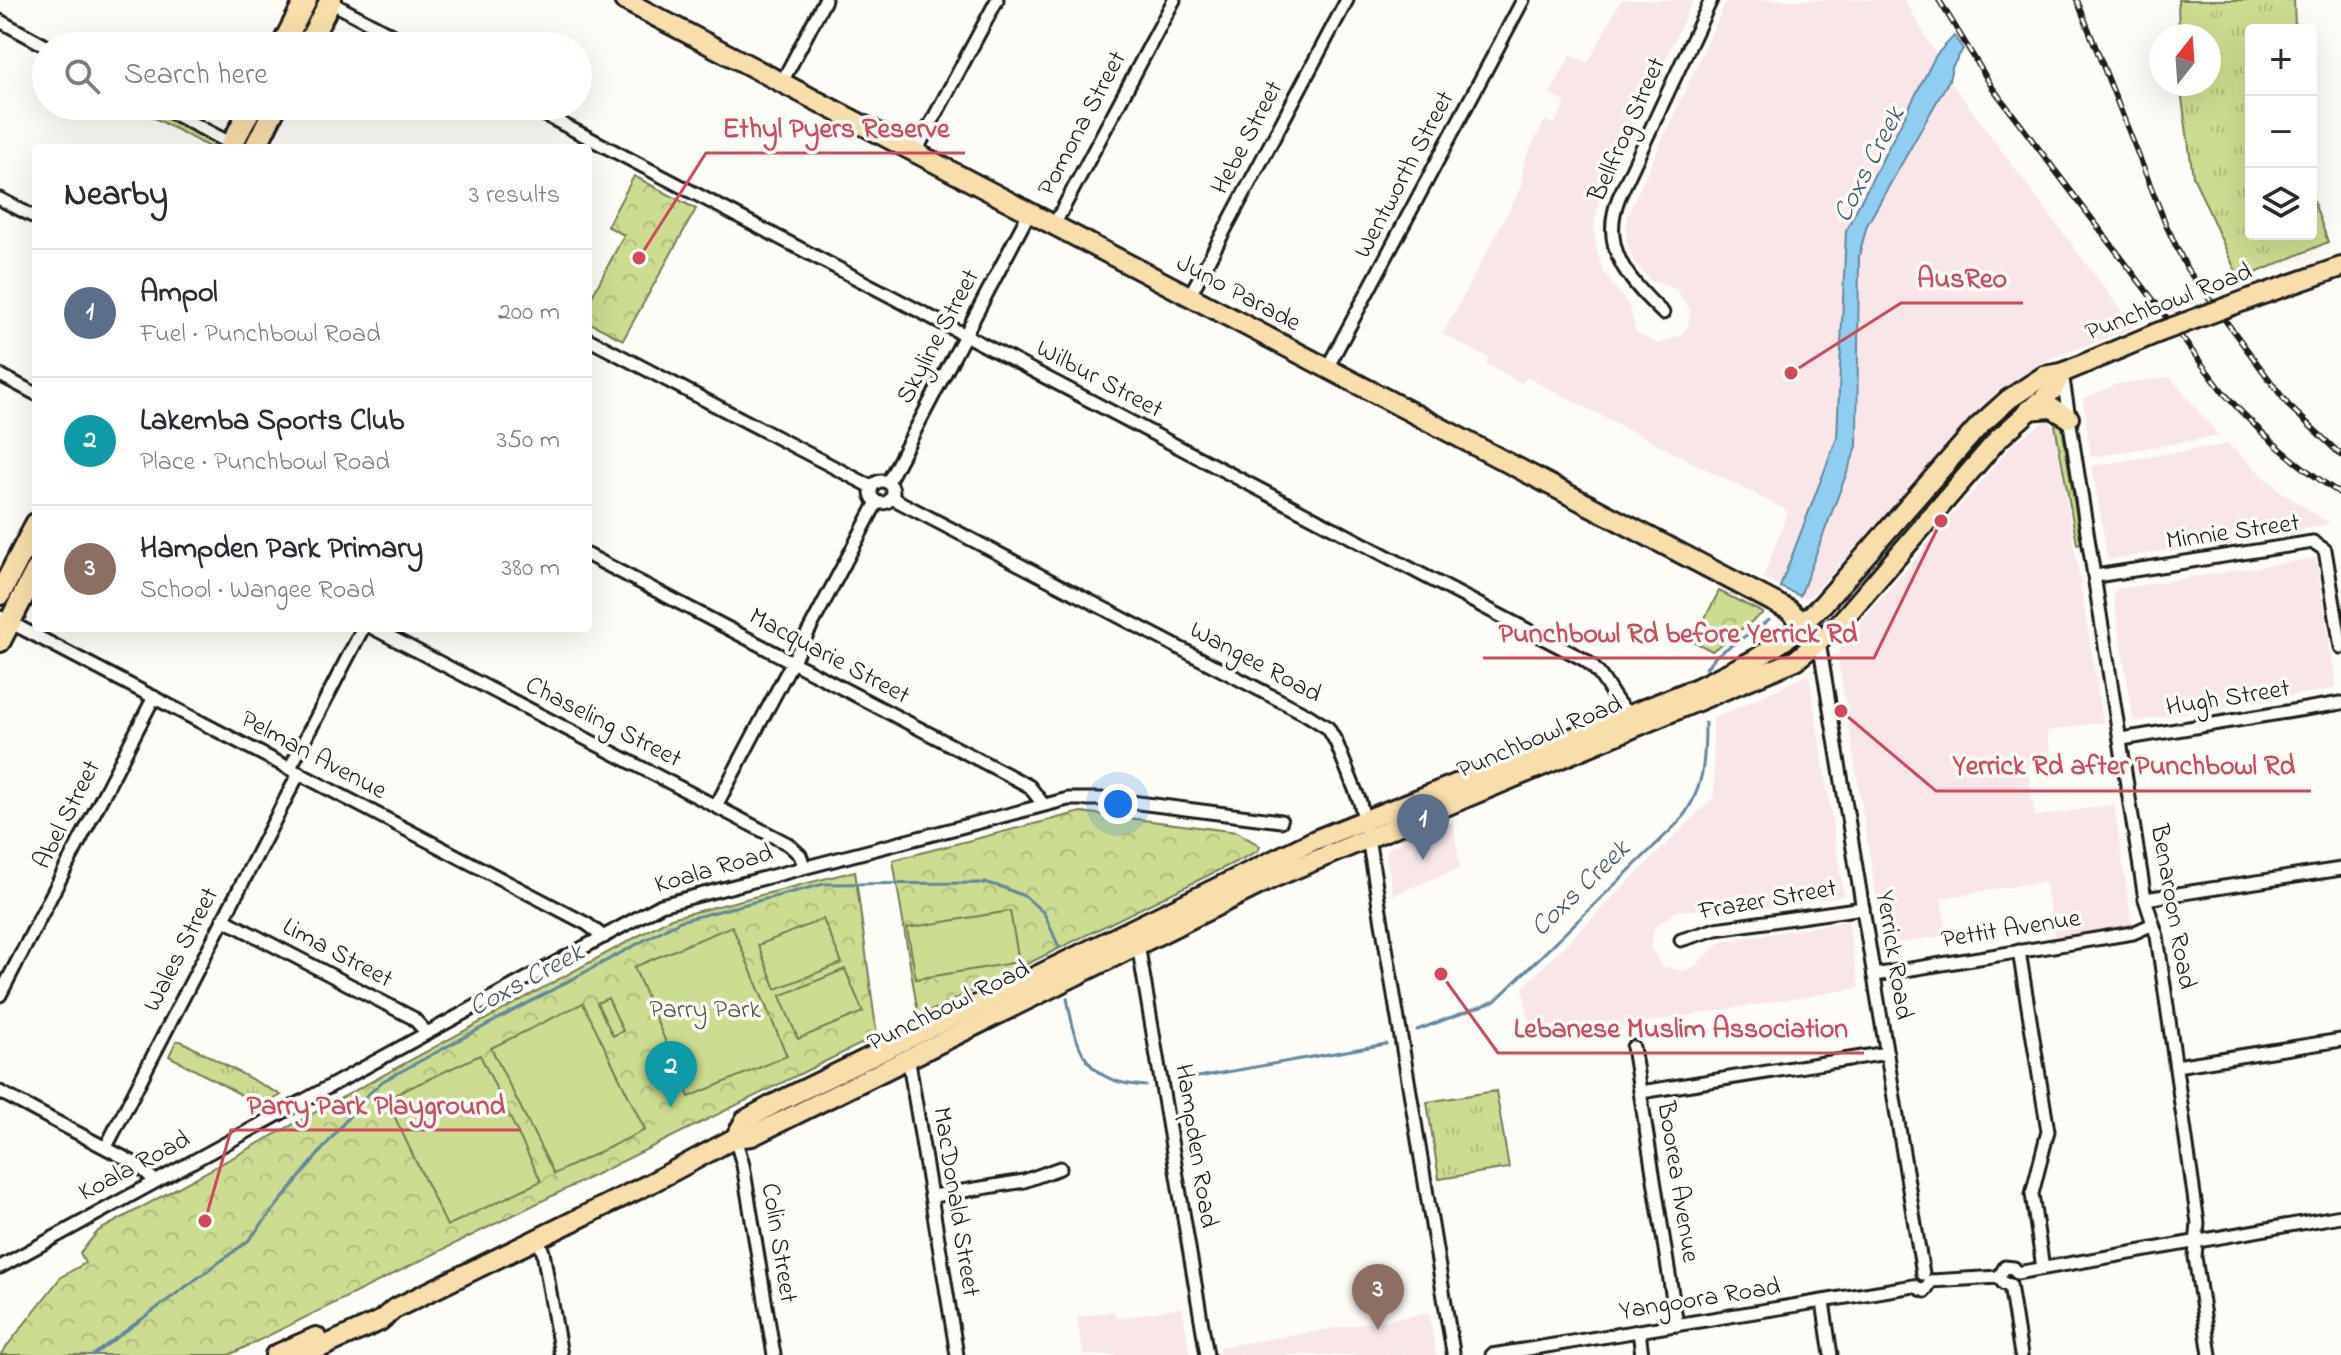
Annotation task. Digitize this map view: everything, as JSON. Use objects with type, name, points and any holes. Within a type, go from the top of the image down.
[{"type":"highway","points":[[314,32],[330,1]]},
{"type":"highway","points":[[288,32],[300,2]]},
{"type":"highway","points":[[232,144],[245,120]]},
{"type":"highway","points":[[257,144],[269,120]]},
{"type":"highway","points":[[0,594],[32,532]]},
{"type":"highway","points":[[0,641],[5,619],[32,577]]},
{"type":"main road","name":"Juno Parade","points":[[624,0],[1777,604],[1805,622],[1819,642]]},
{"type":"main road","name":"Punchbowl Road","points":[[275,1355],[312,1349],[374,1312],[394,1309],[735,1138],[752,1136],[1366,829],[1735,671],[1769,652],[1805,622],[1989,416],[2033,382],[2157,333],[2336,269]]},
{"type":"main road","name":"Punchbowl Road","points":[[735,1138],[745,1120],[776,1103],[1251,870],[1540,764],[1774,671],[1819,642],[2028,410],[2053,390],[2062,373]]},
{"type":"main road","points":[[2028,410],[2052,408],[2069,418]]},
{"type":"street","points":[[782,82],[825,0]]},
{"type":"street","points":[[915,153],[997,0]]},
{"type":"street","name":"Pomona Street","points":[[1053,227],[1174,0]]},
{"type":"street","name":"Hebe Street","points":[[1189,297],[1347,0]]},
{"type":"street","name":"Wentworth Street","points":[[1326,370],[1523,0]]},
{"type":"street","name":"Bellfrog Street","points":[[1663,313],[1623,269],[1615,249],[1611,224],[1619,197],[1711,0]]},
{"type":"street","points":[[330,1],[387,32]]},
{"type":"street","points":[[0,21],[32,38]]},
{"type":"street","points":[[184,120],[227,144]]},
{"type":"street","name":"Wilbur Street","points":[[555,120],[1583,659],[1598,669],[1621,708],[1631,714]]},
{"type":"street","points":[[0,199],[32,216]]},
{"type":"street","name":"Skyline Street","points":[[888,482],[1029,213]]},
{"type":"street","points":[[592,341],[872,487]]},
{"type":"street","name":"Benaroon Road","points":[[2062,373],[2145,899],[2153,924],[2176,1066],[2198,1223],[2195,1257],[2210,1355]]},
{"type":"street","points":[[0,375],[32,392]]},
{"type":"street","points":[[881,480],[888,482],[893,487],[892,498],[887,502],[877,502],[872,497],[872,487],[881,480]]},
{"type":"street","name":"Wangee Road","points":[[892,498],[1324,725],[1336,742],[1366,829],[1455,1354]]},
{"type":"street","points":[[716,806],[877,502]]},
{"type":"street","name":"Minnie Street","points":[[2096,576],[2313,542],[2325,550],[2341,647]]},
{"type":"street","name":"Macquarie Street","points":[[592,557],[1029,786],[1043,804]]},
{"type":"street","name":"Pelman Avenue","points":[[5,619],[587,924],[604,937]]},
{"type":"street","name":"Wales Street","points":[[106,1147],[223,919],[361,632]]},
{"type":"street","name":"Chaseling Street","points":[[381,632],[788,844],[800,855],[804,866]]},
{"type":"street","name":"Yerrick Road","points":[[1819,642],[1927,1278]]},
{"type":"street","name":"Abel Street","points":[[0,995],[154,697]]},
{"type":"street","name":"Hugh Street","points":[[2122,739],[2341,703]]},
{"type":"street","name":"Koala Road","points":[[0,1267],[154,1180],[677,899],[1068,799],[1107,799],[1281,821]]},
{"type":"street","points":[[2145,899],[2341,869]]},
{"type":"street","name":"Frazer Street","points":[[1681,940],[1716,929],[1863,908]]},
{"type":"street","name":"Lima Street","points":[[223,919],[413,1018],[427,1033]]},
{"type":"street","name":"Pettit Avenue","points":[[1874,975],[2133,933],[2153,924]]},
{"type":"street","name":"Hampden Road","points":[[1138,944],[1207,1355]]},
{"type":"street","points":[[2019,951],[2048,1131],[2032,1194],[2043,1268]]},
{"type":"street","points":[[2176,1066],[2341,1040]]},
{"type":"street","name":"Boorea Avenue","points":[[1633,1047],[1677,1325]]},
{"type":"street","points":[[1641,1092],[1887,1053]]},
{"type":"street","name":"MacDonald Street","points":[[908,1056],[957,1355]]},
{"type":"street","points":[[0,1092],[138,1165],[154,1180]]},
{"type":"street","name":"Colin Street","points":[[735,1138],[743,1165],[774,1355]]},
{"type":"street","points":[[933,1196],[1024,1181],[1060,1168]]},
{"type":"street","points":[[2017,1273],[2341,1216]]},
{"type":"street","points":[[538,1239],[561,1355]]},
{"type":"street","points":[[1999,1277],[2005,1267],[2014,1268],[2017,1279],[2010,1285]]},
{"type":"street","points":[[1927,1278],[1999,1277]]},
{"type":"street","points":[[1999,1277],[2004,1284],[2010,1285]]},
{"type":"street","name":"Yangoora Road","points":[[1492,1355],[1914,1286],[1925,1291],[1927,1278]]},
{"type":"street","points":[[2010,1285],[2021,1355]]},
{"type":"street","points":[[1823,1302],[1831,1355]]},
{"type":"street","points":[[1639,1331],[1642,1355]]},
{"type":"shaded area","points":[[1621,0],[1693,0],[1600,198],[1594,225],[1596,249],[1604,273],[1629,306],[1636,332],[1658,344],[1682,335],[1689,323],[1690,309],[1676,289],[1651,281],[1634,262],[1626,240],[1627,216],[1727,0],[1905,0],[1936,55],[1846,230],[1837,438],[1780,587],[1763,578],[1788,511],[1526,377],[1522,383],[1486,364],[1488,358],[1443,334],[1521,188],[1524,161],[1545,121],[1554,125],[1566,103],[1550,94],[1571,55],[1588,63]]},
{"type":"shaded area","points":[[1949,80],[2134,328],[2051,358],[1998,391],[1812,595],[1805,598],[1800,596],[1852,462],[1859,433],[1859,256],[1867,225]]},
{"type":"shaded area","points":[[2170,377],[2219,436],[2091,457],[2083,399],[2117,384]]},
{"type":"shaded area","points":[[2047,420],[2055,429],[2103,722],[2047,731],[2052,760],[2027,764],[2035,817],[2114,804],[2132,926],[2055,939],[2045,881],[1941,898],[1947,935],[1884,945],[1838,659],[1841,646],[2015,442]]},
{"type":"shaded area","points":[[2228,444],[2279,490],[2330,524],[2108,560],[2092,466]]},
{"type":"shaded area","points":[[2316,558],[2336,684],[2333,689],[2134,721],[2113,595],[2117,589]]},
{"type":"shaded area","points":[[1809,674],[1844,896],[1756,910],[1679,910],[1655,926],[1650,947],[1661,966],[1683,971],[1695,966],[1721,942],[1848,921],[1859,988],[1532,1041],[1523,987],[1714,797],[1713,719]]},
{"type":"shaded area","points":[[1453,822],[1460,868],[1393,895],[1386,853],[1389,847]]},
{"type":"shaded area","points":[[1182,1307],[1190,1355],[1083,1355],[1077,1317],[1114,1311],[1117,1319]]},
{"type":"shaded area","points":[[1429,1313],[1436,1355],[1220,1355],[1219,1347]]},
{"type":"green space","points":[[2178,0],[2294,0],[2295,24],[2245,24],[2245,240],[2317,240],[2317,211],[2328,242],[2244,278],[2235,270],[2193,176],[2182,96],[2221,96],[2221,24],[2179,24]]},
{"type":"green space","points":[[158,120],[171,120],[215,144],[203,144]]},
{"type":"green space","points":[[634,176],[696,209],[623,340],[592,324],[592,296],[624,235],[607,226]]},
{"type":"green space","points":[[2053,414],[2061,421],[2081,543],[2077,544]]},
{"type":"green space","points":[[1719,591],[1763,613],[1712,651],[1693,641]]},
{"type":"green space","points":[[1081,812],[1237,832],[1260,846],[1258,851],[921,1016],[918,1014],[893,860]]},
{"type":"green space","name":"Parry Park","points":[[855,871],[877,1036],[229,1355],[0,1355],[61,1277],[85,1263],[80,1253],[98,1231],[671,918]]},
{"type":"green space","points":[[1010,911],[1019,962],[916,979],[907,928]]},
{"type":"green space","points":[[823,919],[842,963],[776,989],[758,945]]},
{"type":"green space","points":[[732,926],[787,1056],[689,1097],[634,967]]},
{"type":"green space","points":[[845,969],[863,1012],[798,1039],[780,996]]},
{"type":"green space","points":[[608,998],[623,1031],[613,1036],[597,1003]]},
{"type":"green space","points":[[583,1003],[645,1130],[554,1174],[491,1048]]},
{"type":"green space","points":[[176,1041],[281,1095],[262,1106],[169,1056]]},
{"type":"green space","points":[[480,1055],[541,1181],[447,1226],[386,1099]]},
{"type":"green space","points":[[1496,1091],[1509,1168],[1439,1179],[1427,1102]]},
{"type":"water","points":[[1954,36],[1963,49],[1952,67],[1949,80],[1867,225],[1859,256],[1857,446],[1800,596],[1780,587],[1837,438],[1846,230],[1936,55]]},
{"type":"waterway","name":"Coxs Creek","points":[[1706,668],[1717,655],[1769,620]]},
{"type":"waterway","name":"Coxs Creek","points":[[1417,1030],[1495,1001],[1678,823],[1698,788],[1705,723]]},
{"type":"waterway","name":"Coxs Creek","points":[[93,1355],[248,1241],[364,1098],[383,1081],[680,921],[824,884],[986,883],[1026,897],[1044,913],[1059,947]]},
{"type":"waterway","name":"Coxs Creek","points":[[1067,998],[1075,1034],[1087,1061],[1109,1078],[1146,1086]]},
{"type":"waterway","name":"Coxs Creek","points":[[1181,1080],[1386,1044]]},
{"type":"railway","points":[[1939,0],[1992,87],[2223,392],[2278,447],[2341,494]]},
{"type":"railway","points":[[2077,0],[2166,225],[2187,269],[2289,406],[2341,455]]},
{"type":"place","name":"Ethyl Pyers Reserve","points":[[639,258]]},
{"type":"place","name":"AusReo","points":[[1791,373]]},
{"type":"place","name":"Punchbowl Rd before Yerrick Rd","points":[[1941,521]]},
{"type":"place","name":"Yerrick Rd after Punchbowl Rd","points":[[1841,711]]},
{"type":"place","name":"Ampol","points":[[1423,860]]},
{"type":"place","name":"Lebanese Muslim Association","points":[[1441,974]]},
{"type":"place","name":"Lakemba Sports Club","points":[[671,1107]]},
{"type":"place","name":"Parry Park Playground","points":[[205,1221]]},
{"type":"place","name":"Hampden Park Primary","points":[[1378,1330]]}]
